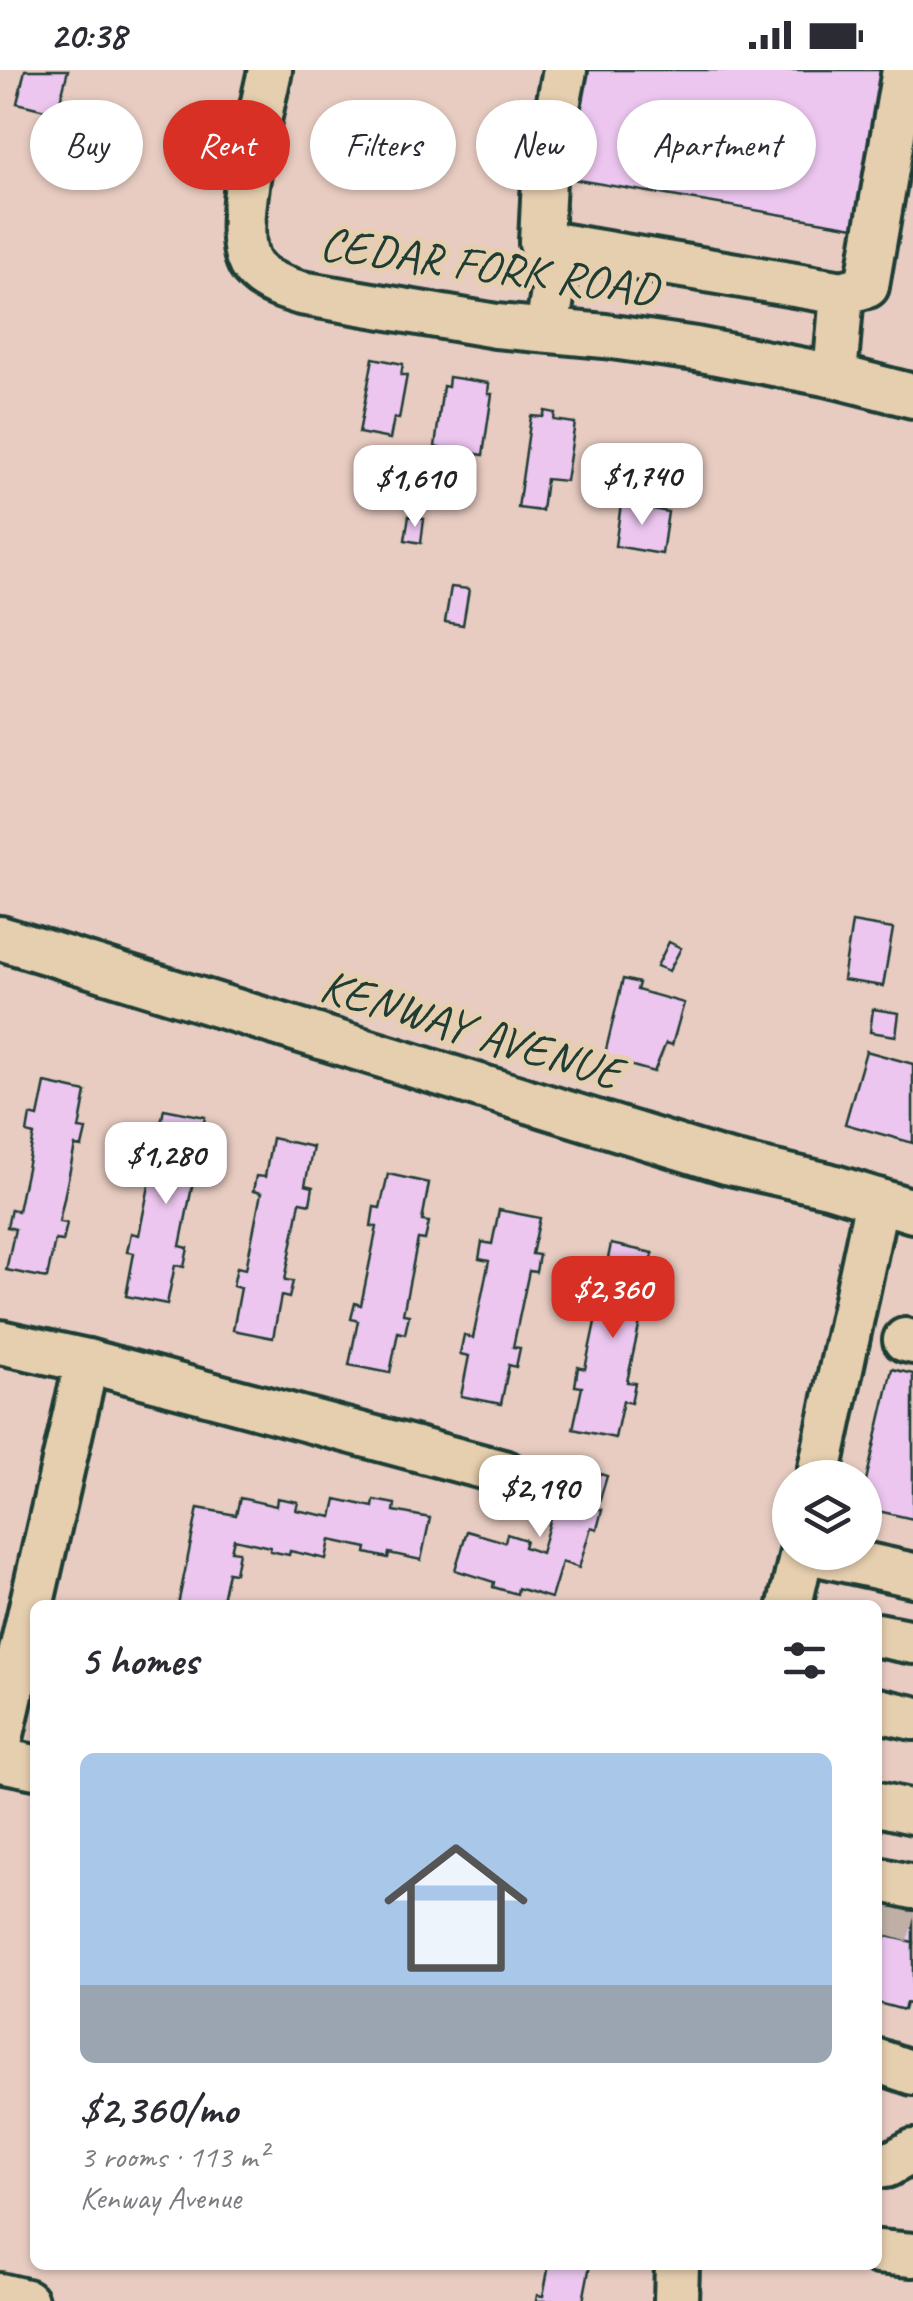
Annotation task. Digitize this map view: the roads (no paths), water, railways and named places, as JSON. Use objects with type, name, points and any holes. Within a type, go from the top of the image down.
[{"type":"street","name":"CEDAR FORK ROAD","points":[[270,70],[241,220],[243,242],[254,270],[276,285],[300,293],[496,326],[696,350],[835,376],[913,396]]},
{"type":"street","points":[[546,330],[556,279],[541,242],[544,180],[565,70]]},
{"type":"street","points":[[541,242],[842,293],[867,286],[904,70]]},
{"type":"street","points":[[835,376],[842,293]]},
{"type":"street","name":"KENWAY AVENUE","points":[[0,938],[726,1162],[895,1205]]},
{"type":"street","points":[[823,1460],[895,1205]]},
{"type":"street","points":[[0,1342],[87,1360],[506,1473]]},
{"type":"street","points":[[32,1600],[87,1360]]},
{"type":"street","points":[[882,1568],[913,1575]]},
{"type":"street","points":[[791,1600],[800,1570]]},
{"type":"street","points":[[0,1743],[30,1611]]},
{"type":"street","points":[[882,1636],[913,1642]]},
{"type":"street","points":[[882,1711],[913,1718]]},
{"type":"street","points":[[0,1760],[30,1766]]},
{"type":"street","points":[[882,1805],[913,1812]]},
{"type":"street","points":[[882,1881],[913,1887]]},
{"type":"street","points":[[882,2063],[913,2073]]},
{"type":"street","points":[[882,2252],[913,2256]]},
{"type":"street","points":[[676,2301],[677,2270]]},
{"type":"street","points":[[0,2296],[26,2301]]},
{"type":"tunnel","points":[[882,1912],[913,1921]]}]
